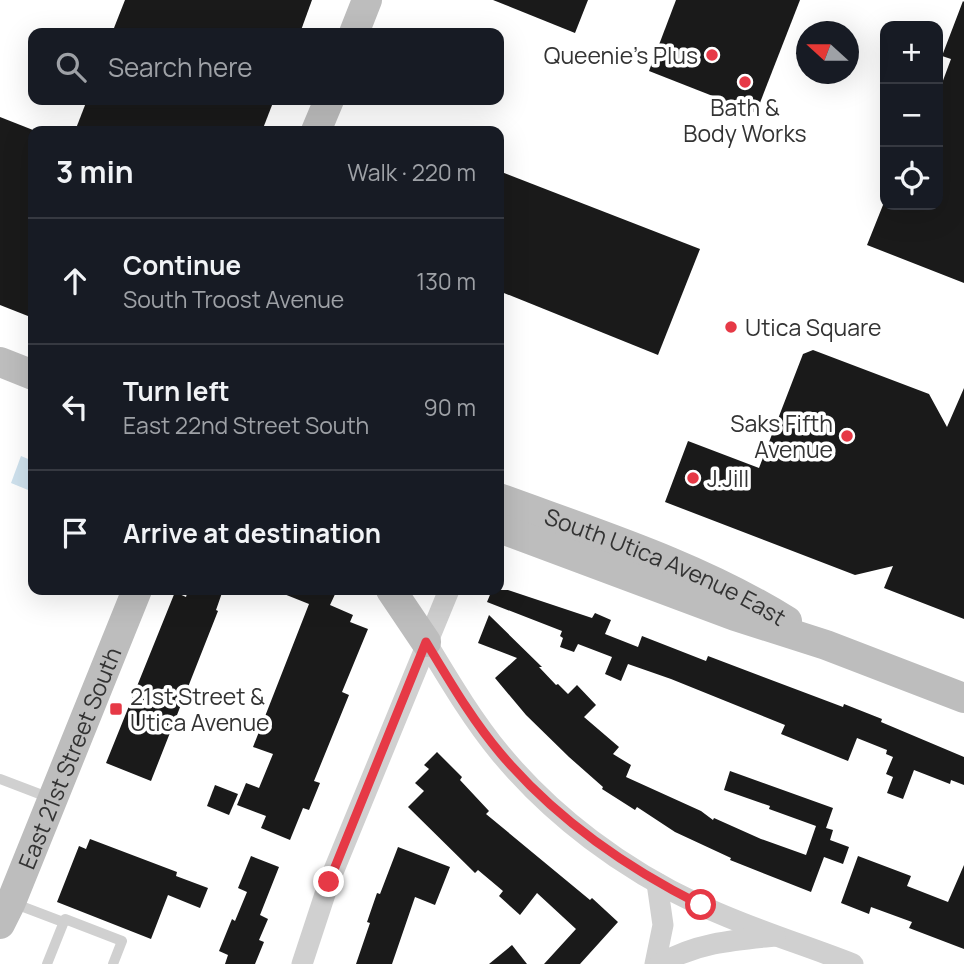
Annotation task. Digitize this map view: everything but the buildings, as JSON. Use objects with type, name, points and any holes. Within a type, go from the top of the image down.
[{"type":"street","points":[[356,28],[368,0]]},
{"type":"street","points":[[318,126],[326,105]]},
{"type":"street","points":[[0,362],[28,373]]},
{"type":"street","name":"South Utica Avenue East","points":[[504,500],[628,545],[747,596],[826,645]]},
{"type":"street","name":"South Utica Avenue East","points":[[504,530],[735,616],[826,645],[964,698]]},
{"type":"street","name":"East 21st Street South","points":[[9,898],[53,800],[135,595]]},
{"type":"street","points":[[394,595],[460,698],[500,753],[545,801],[598,845],[657,883],[701,905],[853,964]]},
{"type":"street","points":[[302,964],[329,882],[447,595]]},
{"type":"street","points":[[657,883],[663,925],[657,964]]},
{"type":"street","points":[[657,964],[679,953],[717,942],[779,936]]},
{"type":"lane","points":[[0,779],[53,800]]},
{"type":"lane","points":[[9,898],[63,922]]},
{"type":"lane","points":[[47,964],[65,919],[122,941],[113,964]]},
{"type":"water","points":[[21,456],[28,459],[28,490],[11,483]]},
{"type":"place","name":"Queenie's Plus","points":[[712,55]]},
{"type":"place","name":"Bath & Body Works","points":[[745,82]]},
{"type":"place","name":"Utica Square","points":[[731,327]]},
{"type":"place","name":"Saks Fifth Avenue","points":[[847,436]]},
{"type":"place","name":"J.Jill","points":[[693,478]]},
{"type":"place","name":"21st Street & Utica Avenue","points":[[116,709]]},
{"type":"route","points":[[329,882],[426,642],[460,698],[500,753],[545,801],[598,845],[657,883],[701,905]]}]
